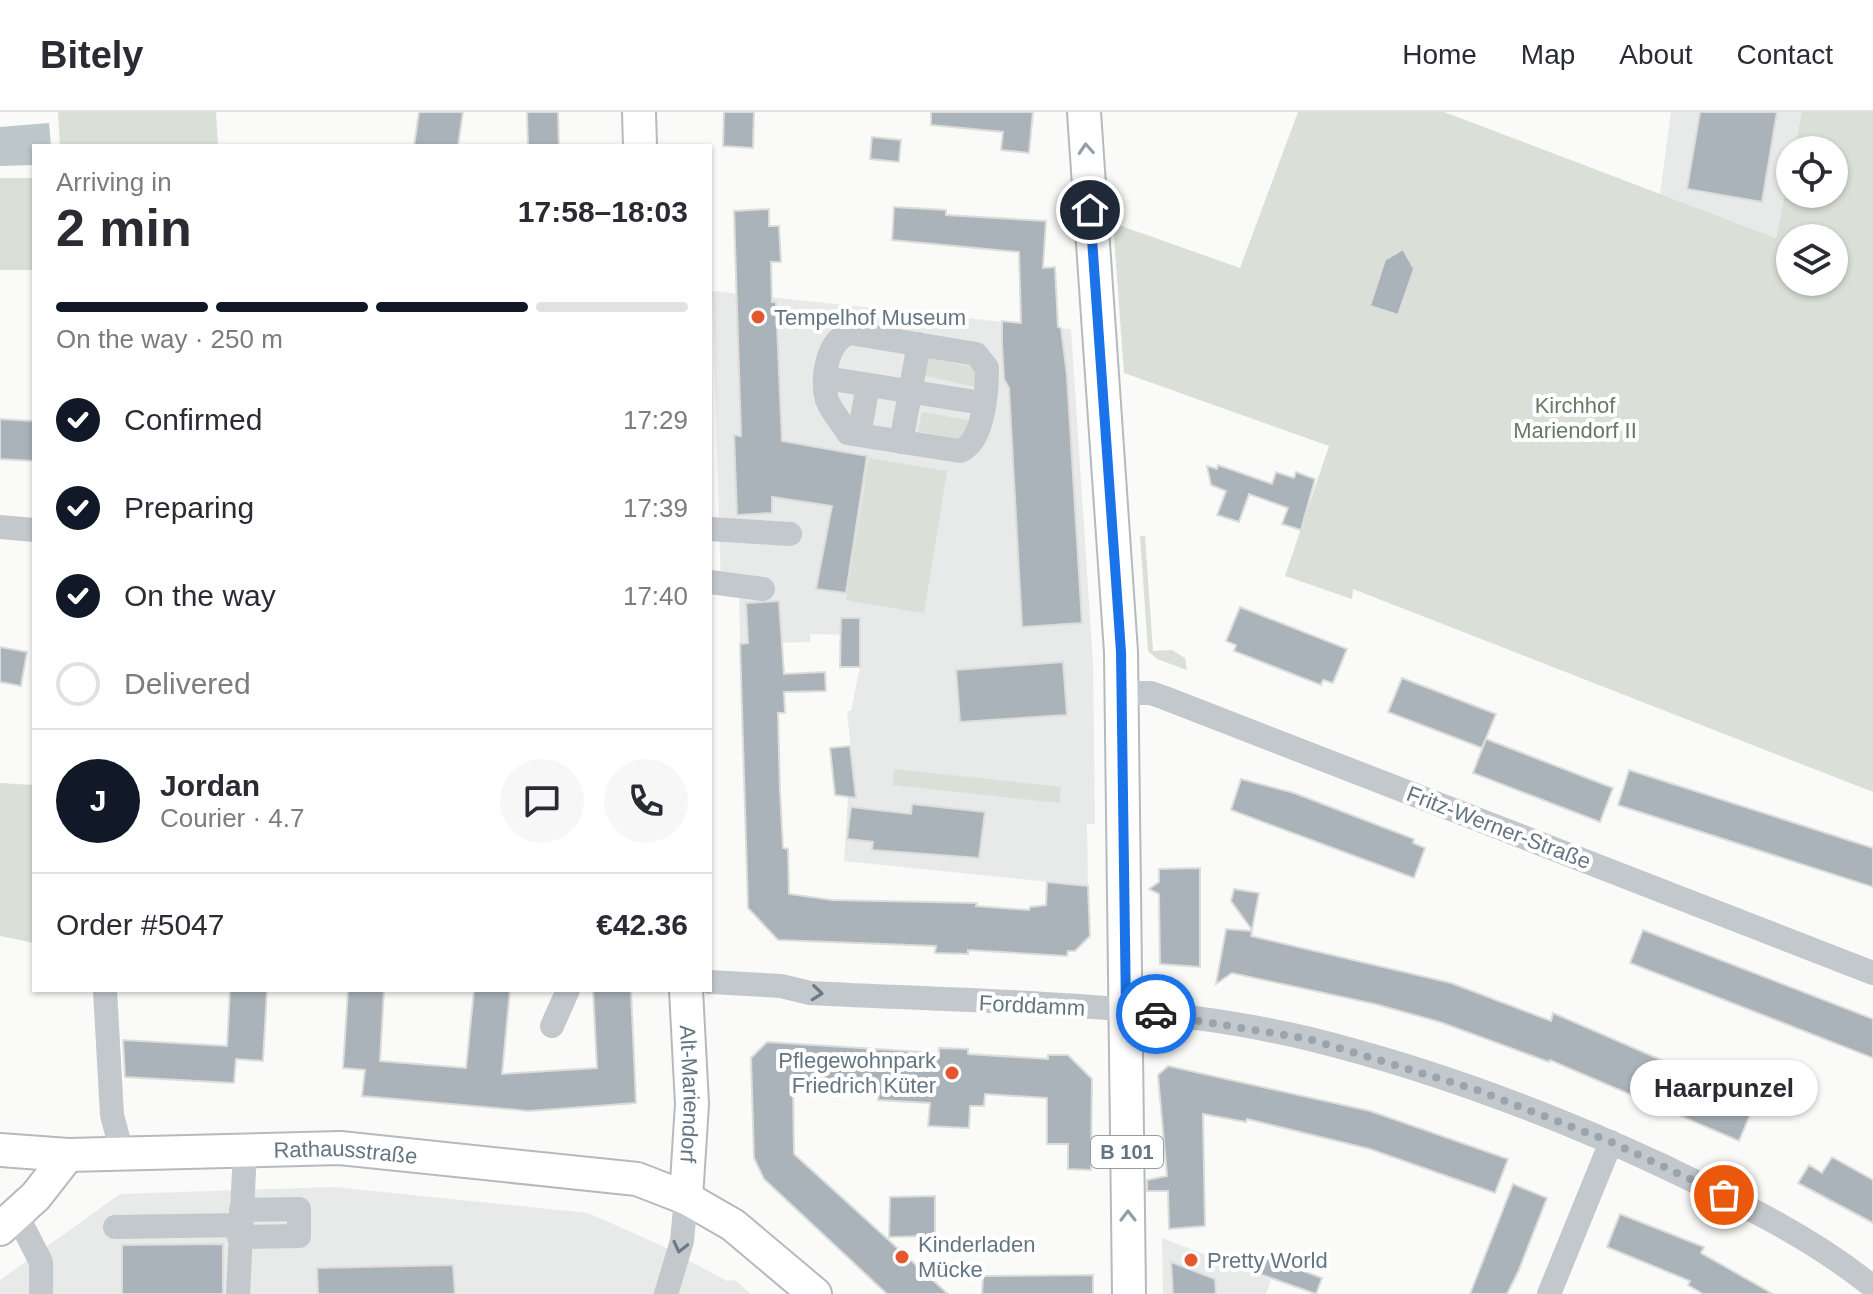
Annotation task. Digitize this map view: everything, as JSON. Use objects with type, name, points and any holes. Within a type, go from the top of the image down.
[{"type":"main road","points":[[639,112],[640,144]]},
{"type":"main road","name":"B 101","points":[[1084,112],[1122,693],[1129,1294]]},
{"type":"main road","name":"Alt-Mariendorf","points":[[686,992],[692,1104],[686,1198]]},
{"type":"main road","name":"Rathausstraße","points":[[0,1150],[68,1155],[340,1148],[637,1179],[686,1198],[744,1233],[815,1294]]},
{"type":"main road","points":[[9,1222],[68,1155]]},
{"type":"street","points":[[850,333],[919,344],[976,354],[983,359],[987,368],[982,403],[976,437],[970,447],[960,451],[848,433],[827,401],[826,378],[832,345],[839,336],[850,333]]},
{"type":"street","points":[[901,442],[919,344]]},
{"type":"street","points":[[826,378],[982,403]]},
{"type":"street","points":[[859,435],[868,385]]},
{"type":"street","points":[[0,527],[32,530]]},
{"type":"street","points":[[712,529],[790,534]]},
{"type":"street","points":[[712,582],[763,589]]},
{"type":"street","name":"Fritz-Werner-Straße","points":[[1122,693],[1151,693],[1165,698],[1873,973]]},
{"type":"street","name":"Forddamm","points":[[712,982],[781,986],[810,993],[1126,1011],[1309,1039],[1474,1089],[1611,1142],[1752,1208],[1873,1287]]},
{"type":"street","points":[[105,992],[112,1115],[122,1153]]},
{"type":"street","points":[[552,1026],[567,992]]},
{"type":"street","points":[[1549,1294],[1611,1142]]},
{"type":"street","points":[[238,1294],[245,1150]]},
{"type":"street","points":[[666,1294],[682,1241],[686,1198]]},
{"type":"street","points":[[9,1222],[41,1262],[57,1294]]},
{"type":"street","points":[[115,1227],[240,1224]]},
{"type":"street","points":[[41,1262],[41,1294]]},
{"type":"shaded area","points":[[1671,112],[1802,112],[1797,136],[1776,136],[1776,208],[1782,208],[1779,224],[1776,224],[1776,238],[1660,194]]},
{"type":"shaded area","points":[[49,123],[51,144],[32,144],[32,165],[0,166],[0,127]]},
{"type":"shaded area","points":[[712,291],[1071,329],[1093,663],[1095,824],[1087,824],[1088,886],[844,861],[848,797],[856,797],[847,711],[851,711],[860,667],[860,635],[810,634],[810,642],[740,644],[739,590],[721,586]]},
{"type":"shaded area","points":[[334,1187],[588,1213],[658,1244],[727,1281],[735,1280],[751,1294],[0,1294],[0,1280],[120,1194]]},
{"type":"shaded area","name":"Pretty World","points":[[1162,1238],[1271,1280],[1266,1294],[1163,1294]]},
{"type":"green space","points":[[58,112],[216,112],[218,144],[60,144]]},
{"type":"green space","name":"Kirchhof Mariendorf II","points":[[1298,112],[1444,112],[1776,238],[1776,296],[1848,296],[1848,224],[1779,224],[1782,208],[1848,208],[1848,136],[1797,136],[1802,112],[1873,112],[1873,792],[1353,589],[1352,599],[1285,576],[1329,446],[1124,373],[1113,223],[1240,268]]},
{"type":"green space","points":[[0,178],[32,178],[32,270],[0,270]]},
{"type":"green space","points":[[926,357],[980,369],[976,387],[922,375]]},
{"type":"green space","points":[[922,412],[968,420],[964,440],[918,431]]},
{"type":"green space","points":[[869,458],[947,471],[924,613],[846,600]]},
{"type":"green space","points":[[1140,536],[1145,536],[1153,651],[1172,650],[1185,658],[1187,670],[1157,659],[1148,651]]},
{"type":"green space","points":[[894,769],[1061,787],[1059,803],[893,785]]},
{"type":"green space","points":[[0,783],[32,785],[32,943],[0,936]]},
{"type":"building","points":[[419,112],[463,112],[458,144],[414,144]]},
{"type":"building","points":[[527,112],[558,112],[559,144],[528,144]]},
{"type":"building","points":[[724,112],[754,112],[753,148],[723,146]]},
{"type":"building","points":[[931,112],[1033,112],[1029,153],[1001,150],[1003,132],[931,125]]},
{"type":"building","points":[[1700,112],[1777,112],[1762,202],[1687,189]]},
{"type":"building","points":[[872,137],[901,140],[899,162],[870,159]]},
{"type":"building","points":[[894,207],[946,210],[946,215],[1046,221],[1043,268],[1055,267],[1058,327],[1061,328],[1067,376],[1082,623],[1022,627],[1009,388],[1004,379],[1002,344],[1002,321],[1021,323],[1019,252],[892,240]]},
{"type":"building","points":[[769,209],[769,226],[779,226],[781,262],[771,262],[772,302],[776,302],[782,441],[867,456],[846,593],[816,589],[832,506],[772,497],[772,513],[737,515],[734,435],[741,436],[734,211]]},
{"type":"building","points":[[1403,249],[1414,269],[1398,315],[1370,306],[1385,260]]},
{"type":"building","points":[[0,419],[32,421],[32,461],[0,459]]},
{"type":"building","points":[[1218,465],[1272,484],[1276,472],[1294,478],[1296,472],[1315,479],[1301,530],[1282,524],[1288,508],[1249,494],[1239,522],[1217,515],[1226,491],[1211,485],[1207,466],[1217,469]]},
{"type":"building","points":[[779,601],[784,674],[825,672],[826,691],[784,692],[785,713],[778,713],[783,848],[788,849],[789,894],[832,900],[977,903],[976,906],[1029,910],[1030,907],[1046,905],[1047,882],[1088,886],[1090,936],[1075,951],[1068,951],[1067,956],[968,950],[968,954],[935,953],[936,946],[778,940],[748,908],[740,644],[748,643],[746,603]]},
{"type":"building","points":[[1240,607],[1347,649],[1333,683],[1323,680],[1321,685],[1234,651],[1236,645],[1226,641]]},
{"type":"building","points":[[841,618],[860,618],[860,667],[840,667]]},
{"type":"building","points":[[0,647],[27,652],[21,686],[0,682]]},
{"type":"building","points":[[1063,662],[1067,715],[960,722],[956,670]]},
{"type":"building","points":[[1402,678],[1496,714],[1482,748],[1388,712]]},
{"type":"building","points":[[1486,739],[1613,788],[1600,822],[1473,773]]},
{"type":"building","points":[[850,746],[856,798],[835,795],[830,748]]},
{"type":"building","points":[[1629,770],[1873,848],[1873,887],[1618,805]]},
{"type":"building","points":[[1241,779],[1294,793],[1414,839],[1413,843],[1425,848],[1414,878],[1231,810]]},
{"type":"building","points":[[912,804],[985,812],[979,858],[872,850],[873,842],[847,839],[851,807],[911,814]]},
{"type":"building","points":[[1200,868],[1200,967],[1160,964],[1159,894],[1149,889],[1159,882],[1159,869]]},
{"type":"building","points":[[1234,889],[1259,893],[1252,930],[1231,901]]},
{"type":"building","points":[[1226,929],[1252,931],[1251,936],[1451,983],[1551,1021],[1553,1013],[1756,1101],[1739,1141],[1550,1060],[1440,1022],[1375,1004],[1232,973],[1216,984]]},
{"type":"building","points":[[1643,930],[1873,1019],[1873,1058],[1630,963]]},
{"type":"building","points":[[230,992],[267,992],[263,1061],[236,1059],[234,1083],[125,1077],[123,1040],[227,1046]]},
{"type":"building","points":[[348,992],[384,992],[380,1061],[466,1068],[474,992],[510,992],[502,1074],[597,1068],[593,992],[631,992],[636,1103],[529,1111],[362,1096],[365,1070],[343,1068]]},
{"type":"building","points":[[767,1042],[939,1053],[939,1048],[968,1049],[968,1054],[1048,1059],[1048,1055],[1068,1055],[1092,1079],[1091,1170],[1068,1169],[1068,1144],[1047,1144],[1047,1098],[985,1094],[984,1106],[970,1106],[969,1128],[928,1126],[930,1103],[878,1100],[879,1089],[793,1083],[794,1154],[948,1294],[887,1294],[764,1179],[754,1158],[751,1058]]},
{"type":"building","points":[[1168,1066],[1370,1111],[1508,1159],[1495,1193],[1370,1149],[1247,1119],[1246,1122],[1203,1114],[1205,1226],[1169,1229],[1168,1191],[1147,1191],[1147,1180],[1167,1176],[1158,1075]]},
{"type":"building","points":[[1832,1157],[1873,1180],[1873,1223],[1798,1183],[1809,1165],[1822,1173]]},
{"type":"building","points":[[1513,1184],[1547,1198],[1507,1294],[1470,1294]]},
{"type":"building","points":[[935,1196],[935,1236],[889,1237],[890,1197]]},
{"type":"building","points":[[1620,1214],[1704,1247],[1701,1253],[1773,1294],[1703,1294],[1688,1285],[1690,1281],[1607,1247]]},
{"type":"building","points":[[223,1244],[223,1294],[122,1294],[122,1245]]},
{"type":"building","points":[[1263,1256],[1322,1278],[1316,1294],[1257,1273]]},
{"type":"building","points":[[1171,1262],[1215,1279],[1216,1294],[1173,1294]]},
{"type":"building","points":[[453,1265],[455,1294],[318,1294],[317,1268]]},
{"type":"building","points":[[1093,1275],[1093,1294],[982,1294],[983,1276]]},
{"type":"way so far","points":[[1156,1014],[1309,1039],[1474,1089],[1611,1142],[1724,1195]]},
{"type":"place","name":"Tempelhof Museum","points":[[758,317]]},
{"type":"place","name":"Pflegewohnpark Friedrich Küter","points":[[952,1073]]},
{"type":"place","name":"Haarpunzel","points":[[1724,1195]]},
{"type":"place","name":"Kinderladen Mücke","points":[[902,1257]]},
{"type":"place","name":"Pretty World","points":[[1191,1260]]},
{"type":"route","points":[[1090,210],[1121,652],[1126,1011],[1156,1014]]}]
